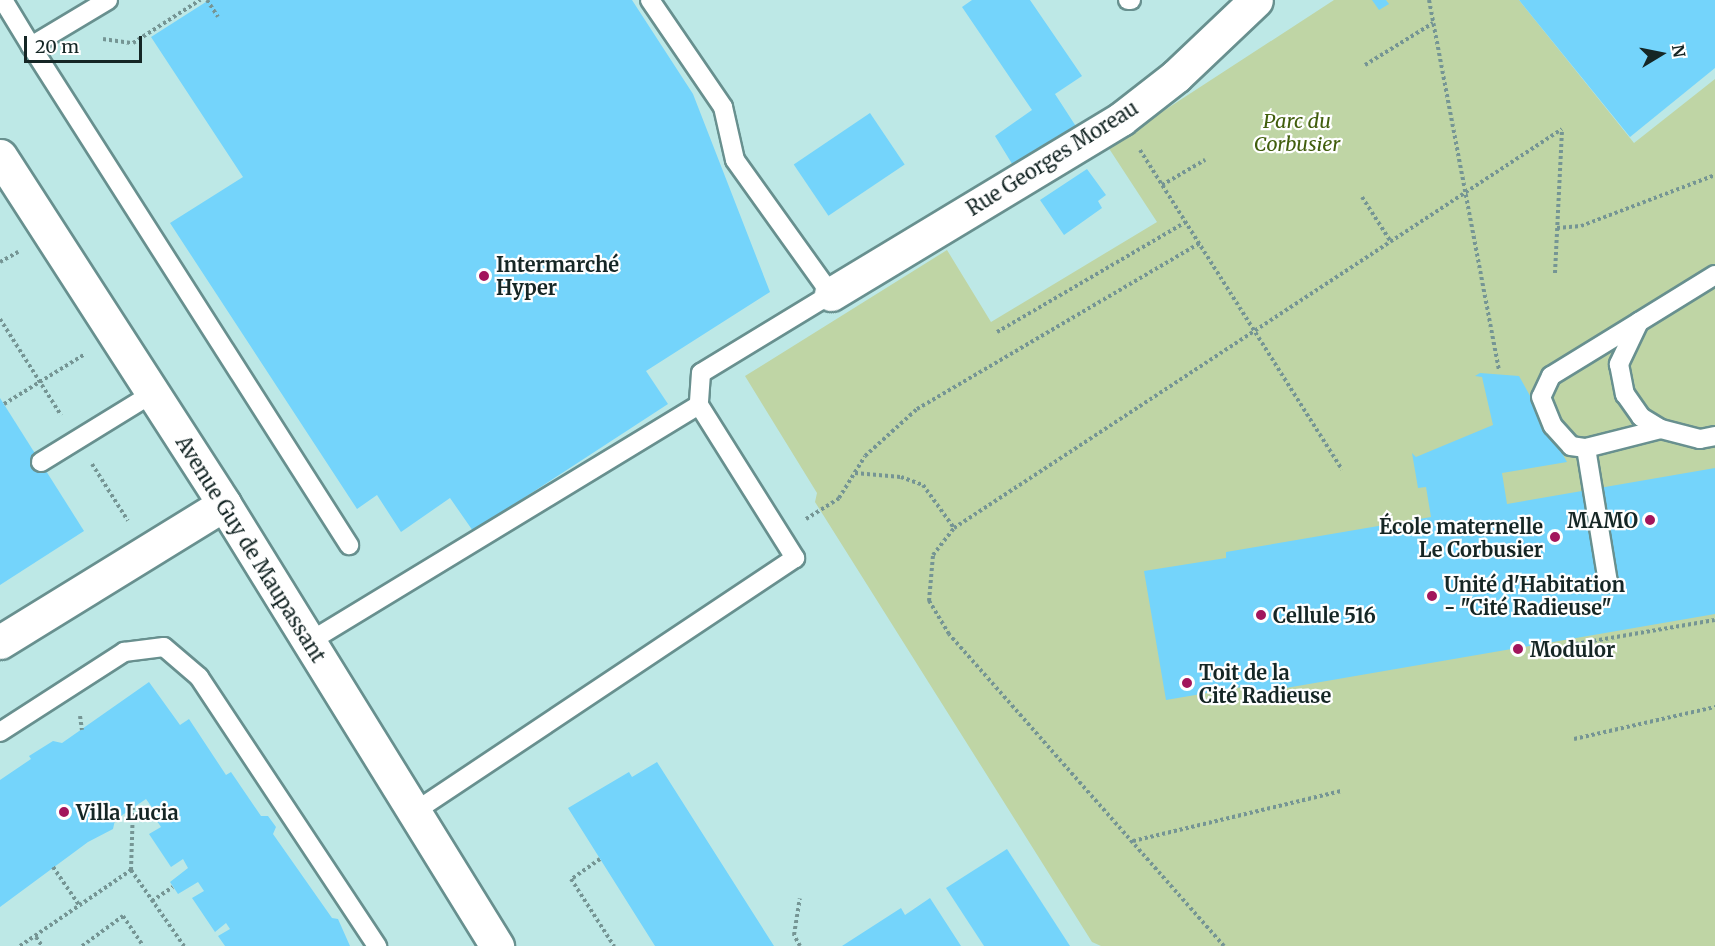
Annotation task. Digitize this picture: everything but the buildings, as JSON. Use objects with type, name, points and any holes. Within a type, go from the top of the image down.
[{"type":"street","name":"Rue Georges Moreau","points":[[831,294],[1121,118],[1176,76],[1256,0]]},
{"type":"street","name":"Avenue Guy de Maupassant","points":[[0,156],[224,504],[497,946]]},
{"type":"street","points":[[0,642],[224,504]]},
{"type":"lane","points":[[3,0],[349,545]]},
{"type":"lane","points":[[31,46],[108,0]]},
{"type":"lane","points":[[414,812],[795,558],[699,405],[701,374],[831,294],[735,160],[723,107],[650,0]]},
{"type":"lane","points":[[1661,429],[1586,448],[1570,446],[1553,426],[1541,397],[1551,376],[1715,275]]},
{"type":"lane","points":[[1639,322],[1619,364],[1625,394],[1641,417],[1661,429],[1700,439],[1715,436]]},
{"type":"lane","points":[[41,462],[153,393]]},
{"type":"lane","points":[[309,642],[699,405]]},
{"type":"lane","points":[[1586,448],[1608,582]]},
{"type":"lane","points":[[0,732],[124,652],[164,647],[200,677],[377,946]]},
{"type":"path","points":[[207,0],[218,17]]},
{"type":"path","points":[[1429,0],[1499,370]]},
{"type":"path","points":[[1365,65],[1433,23]]},
{"type":"path","points":[[1121,118],[1342,469]]},
{"type":"path","points":[[1224,946],[949,634],[929,601],[933,555],[954,528],[1562,129],[1555,273]]},
{"type":"path","points":[[1162,184],[1205,160]]},
{"type":"path","points":[[1557,228],[1581,226],[1715,175]]},
{"type":"path","points":[[1362,197],[1391,242]]},
{"type":"path","points":[[997,332],[1186,222]]},
{"type":"path","points":[[781,536],[839,498],[865,456],[917,409],[1200,243]]},
{"type":"path","points":[[4,404],[116,336]]},
{"type":"path","points":[[855,473],[902,477],[923,485],[954,528]]},
{"type":"path","points":[[1558,647],[1715,620]]},
{"type":"path","points":[[1574,739],[1715,707]]},
{"type":"path","points":[[1132,841],[1342,791]]},
{"type":"path","points":[[133,808],[131,870],[184,946]]},
{"type":"path","points":[[600,859],[572,879],[614,946]]},
{"type":"path","points":[[53,867],[79,905]]},
{"type":"path","points":[[20,946],[131,870]]},
{"type":"path","points":[[152,901],[173,887]]},
{"type":"path","points":[[800,898],[794,935],[800,946]]},
{"type":"path","points":[[82,946],[123,916],[143,946]]},
{"type":"path","points":[[36,937],[42,946]]},
{"type":"green space","name":"Parc du Corbusier","points":[[1334,0],[1519,0],[1634,143],[1715,79],[1715,946],[1101,946],[1092,942],[815,502],[817,493],[745,376],[947,250],[991,322],[1157,222],[1108,147]]},
{"type":"place","name":"Intermarché Hyper","points":[[484,276]]},
{"type":"place","name":"MAMO","points":[[1650,520]]},
{"type":"place","name":"École maternelle Le Corbusier","points":[[1555,537]]},
{"type":"place","name":"Unité d'Habitation - \"Cité Radieuse\"","points":[[1432,596]]},
{"type":"place","name":"Cellule 516","points":[[1261,615]]},
{"type":"place","name":"Modulor","points":[[1518,649]]},
{"type":"place","name":"Toit de la Cité Radieuse","points":[[1187,683]]},
{"type":"place","name":"Villa Lucia","points":[[64,812]]}]
